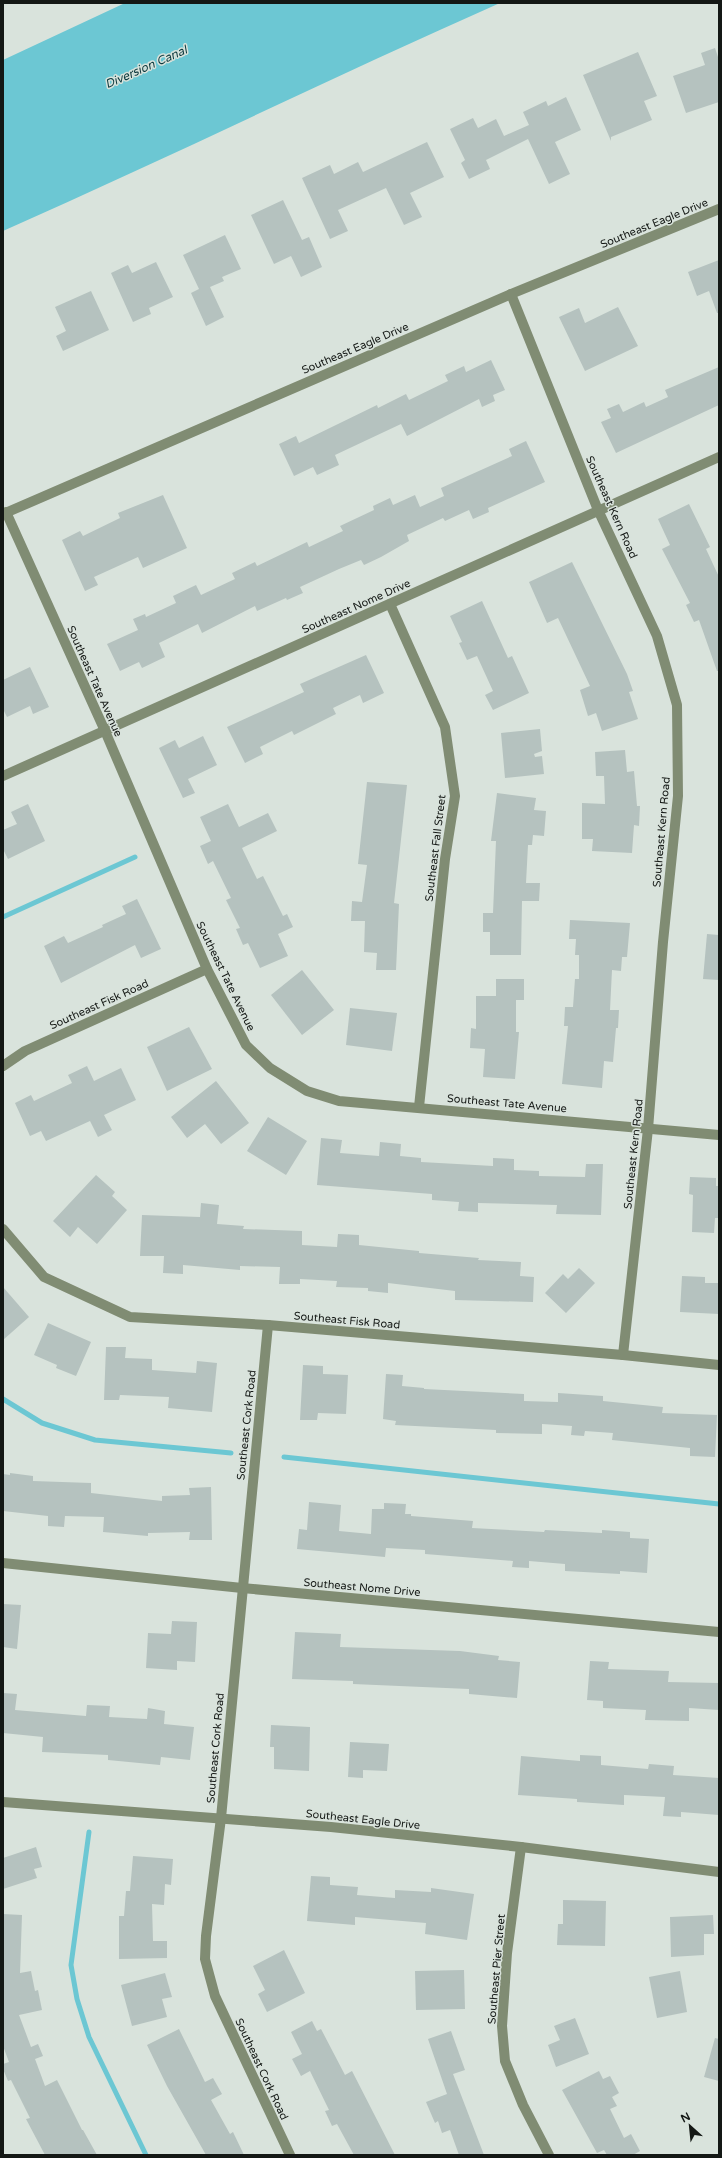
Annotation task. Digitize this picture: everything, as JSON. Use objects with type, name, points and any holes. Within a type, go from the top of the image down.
[{"type":"street","name":"Southeast Eagle Drive","points":[[5,513],[511,294],[719,209]]},
{"type":"street","name":"Southeast Kern Road","points":[[511,294],[598,510],[656,636],[677,705],[678,796],[648,1129],[623,1355]]},
{"type":"street","name":"Southeast Nome Drive","points":[[3,776],[719,457]]},
{"type":"street","name":"Southeast Tate Avenue","points":[[5,513],[105,730],[207,969],[246,1045],[270,1068],[307,1091],[339,1101],[719,1135]]},
{"type":"street","name":"Southeast Fall Street","points":[[390,604],[445,727],[455,796],[445,859],[419,1107]]},
{"type":"street","name":"Southeast Fisk Road","points":[[3,1066],[25,1051],[207,969]]},
{"type":"street","name":"Southeast Fisk Road","points":[[3,1229],[44,1277],[130,1317],[268,1325],[623,1355],[719,1365]]},
{"type":"street","name":"Southeast Cork Road","points":[[268,1325],[221,1818],[206,1936],[205,1959],[209,1981],[215,1996],[290,2155]]},
{"type":"street","name":"Southeast Nome Drive","points":[[3,1563],[242,1588],[719,1632]]},
{"type":"street","name":"Southeast Eagle Drive","points":[[3,1802],[221,1818],[521,1848],[719,1872]]},
{"type":"street","name":"Southeast Pier Street","points":[[521,1848],[507,1953],[502,2026],[505,2061],[523,2105],[548,2155]]},
{"type":"water","name":"Diversion Canal","points":[[125,3],[500,3],[375,59],[128,175],[3,231],[3,60]]},
{"type":"building","points":[[715,48],[719,60],[719,102],[686,113],[673,76],[705,65],[701,53]]},
{"type":"building","points":[[638,52],[657,96],[644,101],[652,120],[611,137],[611,141],[583,75]]},
{"type":"building","points":[[566,97],[581,130],[555,142],[570,174],[549,184],[528,139],[486,160],[490,169],[469,179],[461,163],[465,160],[450,129],[473,118],[478,128],[496,119],[504,136],[529,125],[523,112],[546,101],[548,106]]},
{"type":"building","points":[[427,142],[444,177],[410,193],[422,217],[404,225],[386,188],[338,210],[348,231],[330,239],[302,178],[330,165],[334,174],[358,162],[363,172]]},
{"type":"building","points":[[283,200],[302,240],[309,237],[322,267],[301,277],[291,256],[274,264],[251,215]]},
{"type":"building","points":[[225,235],[241,269],[222,277],[224,281],[210,287],[224,317],[206,326],[191,293],[199,289],[183,255]]},
{"type":"building","points":[[719,260],[719,313],[717,313],[709,291],[697,296],[688,272]]},
{"type":"building","points":[[156,262],[173,297],[149,308],[151,314],[133,322],[111,273],[128,265],[132,273]]},
{"type":"building","points":[[91,291],[109,330],[63,351],[56,336],[66,331],[55,307]]},
{"type":"building","points":[[618,307],[638,346],[585,371],[559,317],[579,308],[585,323]]},
{"type":"building","points":[[491,360],[505,390],[493,395],[495,401],[482,407],[479,399],[407,436],[401,424],[335,455],[339,465],[317,475],[313,467],[294,476],[279,444],[296,436],[299,443],[377,405],[378,408],[406,394],[409,400],[448,381],[445,375],[464,366],[466,372]]},
{"type":"building","points":[[719,367],[719,405],[616,453],[601,422],[611,418],[607,409],[619,404],[623,412],[644,402],[646,407],[668,397],[665,390]]},
{"type":"building","points":[[526,441],[545,482],[488,508],[489,512],[473,519],[469,510],[445,521],[443,518],[407,535],[409,541],[381,557],[364,565],[361,560],[339,569],[300,587],[303,593],[287,600],[286,598],[257,611],[255,606],[202,633],[198,624],[159,643],[165,657],[142,668],[139,662],[120,671],[107,644],[138,630],[133,619],[145,614],[146,617],[176,603],[173,596],[196,585],[201,595],[235,579],[232,573],[255,562],[257,566],[307,542],[309,547],[343,531],[340,526],[374,510],[373,506],[390,498],[393,505],[415,495],[420,507],[444,496],[441,488],[512,456],[509,449]]},
{"type":"building","points":[[163,495],[187,548],[143,568],[138,557],[94,577],[98,585],[85,591],[62,540],[80,531],[83,536],[120,518],[118,513]]},
{"type":"building","points":[[689,504],[710,547],[706,549],[719,577],[719,671],[717,671],[699,620],[694,622],[686,605],[690,603],[662,549],[670,545],[658,519]]},
{"type":"building","points":[[572,562],[627,674],[633,691],[629,692],[638,719],[602,731],[596,713],[588,716],[580,690],[590,686],[558,618],[547,623],[529,582]]},
{"type":"building","points":[[482,601],[508,658],[512,656],[529,693],[493,710],[485,695],[493,691],[477,656],[467,660],[459,643],[462,642],[450,616]]},
{"type":"building","points":[[366,655],[384,693],[363,703],[360,695],[333,708],[336,714],[294,735],[292,731],[260,747],[263,754],[245,763],[227,727],[304,692],[300,684]]},
{"type":"building","points":[[30,667],[49,707],[33,714],[30,706],[7,717],[3,709],[3,680]]},
{"type":"building","points":[[540,729],[542,751],[534,754],[535,757],[542,756],[544,774],[505,778],[501,733]]},
{"type":"building","points":[[203,736],[217,765],[188,779],[195,793],[183,798],[159,748],[175,740],[179,748]]},
{"type":"building","points":[[625,750],[627,772],[634,771],[637,806],[640,806],[639,826],[634,825],[632,853],[592,851],[593,839],[582,839],[582,803],[605,804],[604,776],[596,776],[595,752]]},
{"type":"building","points":[[367,782],[407,785],[394,903],[399,904],[396,970],[376,970],[377,953],[364,952],[365,921],[351,921],[352,901],[362,902],[367,865],[358,864]]},
{"type":"building","points":[[497,793],[536,798],[534,810],[546,811],[544,836],[533,835],[532,845],[528,845],[526,883],[540,883],[539,901],[522,901],[521,955],[490,955],[490,932],[483,932],[483,913],[493,913],[496,841],[491,841]]},
{"type":"building","points":[[28,804],[45,841],[8,859],[3,849],[3,830],[17,824],[11,812]]},
{"type":"building","points":[[228,804],[239,827],[268,813],[277,831],[242,848],[257,879],[263,876],[283,916],[287,914],[293,927],[278,934],[288,956],[260,968],[248,943],[243,945],[236,929],[240,928],[226,900],[231,898],[213,861],[208,864],[200,846],[211,841],[200,817]]},
{"type":"building","points":[[137,899],[161,949],[141,958],[135,945],[61,983],[44,946],[64,936],[68,943],[103,927],[102,925],[126,914],[122,906]]},
{"type":"building","points":[[570,920],[630,923],[627,957],[622,957],[621,971],[612,970],[610,1010],[619,1010],[618,1028],[616,1028],[613,1062],[604,1061],[602,1088],[562,1084],[568,1026],[564,1026],[565,1007],[573,1007],[575,979],[579,979],[579,955],[575,955],[576,939],[569,939]]},
{"type":"building","points":[[707,934],[719,935],[719,980],[703,979]]},
{"type":"building","points":[[302,970],[334,1010],[302,1035],[271,995]]},
{"type":"building","points":[[496,979],[524,979],[524,1000],[516,1000],[516,1032],[519,1032],[515,1079],[483,1077],[485,1049],[470,1048],[471,1028],[476,1029],[476,996],[496,996]]},
{"type":"building","points":[[350,1008],[397,1013],[392,1051],[346,1045]]},
{"type":"building","points":[[189,1027],[212,1069],[167,1091],[147,1047]]},
{"type":"building","points":[[87,1066],[94,1081],[121,1068],[136,1100],[104,1115],[112,1130],[98,1137],[90,1121],[46,1141],[41,1131],[30,1136],[15,1103],[31,1095],[34,1101],[72,1083],[68,1075]]},
{"type":"building","points":[[216,1081],[249,1123],[221,1144],[205,1124],[187,1138],[171,1117]]},
{"type":"building","points":[[268,1117],[307,1141],[286,1175],[247,1151]]},
{"type":"building","points":[[321,1138],[342,1140],[340,1153],[379,1156],[380,1142],[401,1144],[400,1156],[421,1158],[421,1162],[493,1166],[493,1158],[514,1159],[514,1170],[539,1171],[539,1176],[585,1177],[586,1164],[603,1164],[601,1215],[556,1214],[557,1205],[478,1203],[478,1212],[458,1211],[459,1202],[432,1200],[432,1194],[317,1185]]},
{"type":"building","points":[[96,1175],[115,1192],[112,1196],[127,1210],[97,1244],[78,1227],[70,1237],[53,1221]]},
{"type":"building","points":[[690,1177],[716,1178],[716,1186],[719,1186],[719,1218],[715,1218],[714,1233],[692,1232],[693,1195],[689,1194]]},
{"type":"building","points":[[201,1203],[219,1205],[217,1224],[244,1226],[243,1229],[302,1231],[302,1245],[337,1247],[338,1234],[359,1235],[359,1245],[419,1251],[419,1253],[479,1258],[478,1260],[521,1262],[520,1276],[534,1277],[533,1302],[455,1300],[455,1291],[388,1283],[388,1293],[368,1291],[368,1288],[336,1287],[337,1281],[300,1279],[300,1284],[279,1284],[280,1267],[240,1266],[240,1270],[183,1265],[183,1274],[163,1273],[164,1256],[140,1256],[142,1215],[200,1217]]},
{"type":"building","points":[[579,1268],[595,1283],[566,1313],[545,1293],[563,1274],[568,1279]]},
{"type":"building","points":[[682,1276],[705,1277],[705,1283],[719,1283],[719,1314],[680,1312]]},
{"type":"building","points":[[3,1287],[29,1317],[3,1340]]},
{"type":"building","points":[[48,1323],[91,1342],[76,1376],[56,1368],[57,1365],[34,1355]]},
{"type":"building","points":[[106,1347],[126,1347],[125,1358],[152,1359],[152,1370],[196,1373],[197,1361],[217,1363],[212,1412],[168,1408],[169,1397],[120,1395],[119,1400],[104,1400]]},
{"type":"building","points":[[303,1365],[323,1366],[323,1374],[348,1375],[346,1414],[318,1413],[317,1420],[300,1420]]},
{"type":"building","points":[[386,1374],[403,1375],[402,1386],[424,1389],[524,1394],[524,1401],[558,1402],[558,1393],[603,1396],[603,1401],[663,1407],[662,1413],[717,1415],[715,1457],[690,1456],[690,1448],[612,1440],[613,1433],[585,1431],[584,1436],[571,1435],[572,1426],[542,1424],[542,1434],[496,1433],[496,1430],[395,1425],[396,1421],[383,1419]]},
{"type":"building","points":[[10,1473],[33,1476],[33,1481],[91,1483],[91,1493],[162,1501],[162,1496],[190,1495],[189,1488],[211,1487],[212,1540],[189,1540],[190,1532],[148,1533],[148,1536],[103,1532],[104,1517],[65,1516],[64,1527],[48,1526],[48,1516],[3,1511],[3,1474],[10,1475]]},
{"type":"building","points":[[309,1502],[341,1505],[339,1531],[371,1534],[372,1509],[384,1509],[384,1503],[406,1504],[405,1514],[411,1514],[411,1516],[473,1521],[472,1528],[544,1532],[545,1530],[602,1533],[602,1530],[630,1532],[630,1538],[649,1539],[647,1573],[620,1571],[620,1574],[565,1571],[565,1564],[529,1561],[529,1568],[512,1567],[513,1561],[425,1554],[425,1550],[386,1548],[385,1557],[297,1549],[299,1529],[307,1530]]},
{"type":"building","points":[[3,1604],[21,1605],[17,1649],[3,1647]]},
{"type":"building","points":[[172,1621],[197,1622],[195,1662],[177,1661],[177,1670],[146,1668],[148,1633],[171,1634]]},
{"type":"building","points":[[295,1632],[341,1634],[340,1647],[460,1651],[499,1656],[498,1660],[520,1662],[517,1698],[469,1694],[469,1689],[353,1684],[353,1681],[292,1679]]},
{"type":"building","points":[[590,1661],[609,1662],[608,1669],[669,1671],[668,1682],[719,1683],[719,1710],[689,1708],[689,1721],[645,1720],[646,1710],[603,1708],[603,1701],[587,1700]]},
{"type":"building","points":[[3,1693],[17,1694],[15,1710],[86,1716],[87,1705],[110,1706],[109,1717],[147,1719],[148,1708],[165,1711],[164,1724],[194,1727],[190,1760],[161,1757],[160,1765],[108,1760],[108,1755],[42,1752],[43,1737],[3,1733]]},
{"type":"building","points":[[271,1725],[310,1727],[309,1771],[274,1769],[274,1747],[270,1747]]},
{"type":"building","points":[[350,1742],[389,1744],[387,1771],[363,1770],[363,1778],[348,1777]]},
{"type":"building","points":[[580,1755],[601,1756],[601,1765],[648,1769],[649,1764],[674,1766],[673,1775],[719,1778],[719,1815],[681,1812],[681,1817],[663,1816],[665,1797],[624,1795],[624,1805],[577,1802],[577,1799],[518,1795],[521,1756],[580,1761]]},
{"type":"building","points":[[36,1847],[42,1867],[34,1869],[37,1878],[3,1889],[3,1858]]},
{"type":"building","points":[[133,1856],[173,1859],[171,1885],[165,1884],[164,1905],[152,1904],[153,1941],[167,1941],[167,1958],[119,1959],[119,1916],[124,1916],[126,1891],[130,1891]]},
{"type":"building","points":[[311,1876],[330,1877],[330,1885],[358,1887],[357,1895],[395,1898],[395,1890],[431,1892],[431,1888],[474,1894],[467,1940],[425,1934],[426,1923],[355,1917],[355,1925],[307,1921]]},
{"type":"building","points":[[563,1900],[606,1901],[605,1946],[557,1945],[558,1924],[563,1924]]},
{"type":"building","points":[[3,1914],[22,1915],[20,1973],[31,1971],[35,1991],[38,1990],[42,2010],[19,2015],[31,2047],[38,2044],[43,2056],[35,2059],[45,2086],[57,2080],[82,2130],[97,2155],[45,2155],[26,2119],[30,2118],[11,2080],[8,2081],[3,2069],[3,2064],[9,2062],[3,2046]]},
{"type":"building","points":[[713,1915],[714,1934],[704,1934],[704,1955],[671,1957],[670,1917]]},
{"type":"building","points":[[284,1950],[305,1993],[267,2012],[258,1994],[265,1990],[253,1966]]},
{"type":"building","points":[[464,1970],[465,2009],[416,2010],[415,1971]]},
{"type":"building","points":[[680,1971],[687,2012],[657,2018],[649,1977]]},
{"type":"building","points":[[165,1973],[172,1997],[162,1999],[167,2017],[132,2026],[121,1985]]},
{"type":"building","points":[[575,2018],[589,2054],[556,2067],[548,2045],[560,2040],[554,2026]]},
{"type":"building","points":[[312,2021],[317,2031],[321,2029],[345,2075],[352,2071],[395,2155],[354,2155],[337,2124],[332,2126],[325,2111],[329,2110],[310,2071],[301,2076],[292,2059],[302,2054],[291,2032]]},
{"type":"building","points":[[179,2029],[205,2082],[213,2078],[222,2094],[211,2100],[230,2134],[233,2132],[244,2155],[206,2155],[167,2086],[147,2045]]},
{"type":"building","points":[[451,2031],[465,2070],[453,2074],[484,2155],[459,2155],[450,2130],[442,2133],[438,2121],[435,2123],[426,2102],[447,2094],[428,2039]]},
{"type":"building","points":[[715,2038],[719,2039],[719,2081],[704,2077]]},
{"type":"building","points":[[599,2071],[603,2079],[610,2076],[619,2093],[612,2097],[617,2106],[610,2109],[624,2138],[631,2134],[640,2151],[633,2155],[607,2155],[604,2150],[597,2153],[562,2090]]},
{"type":"waterway","points":[[3,917],[135,857]]},
{"type":"waterway","points":[[3,1399],[42,1423],[95,1440],[231,1453]]},
{"type":"waterway","points":[[284,1457],[719,1504]]},
{"type":"waterway","points":[[89,1832],[71,1965],[77,1999],[89,2037],[146,2155]]}]
